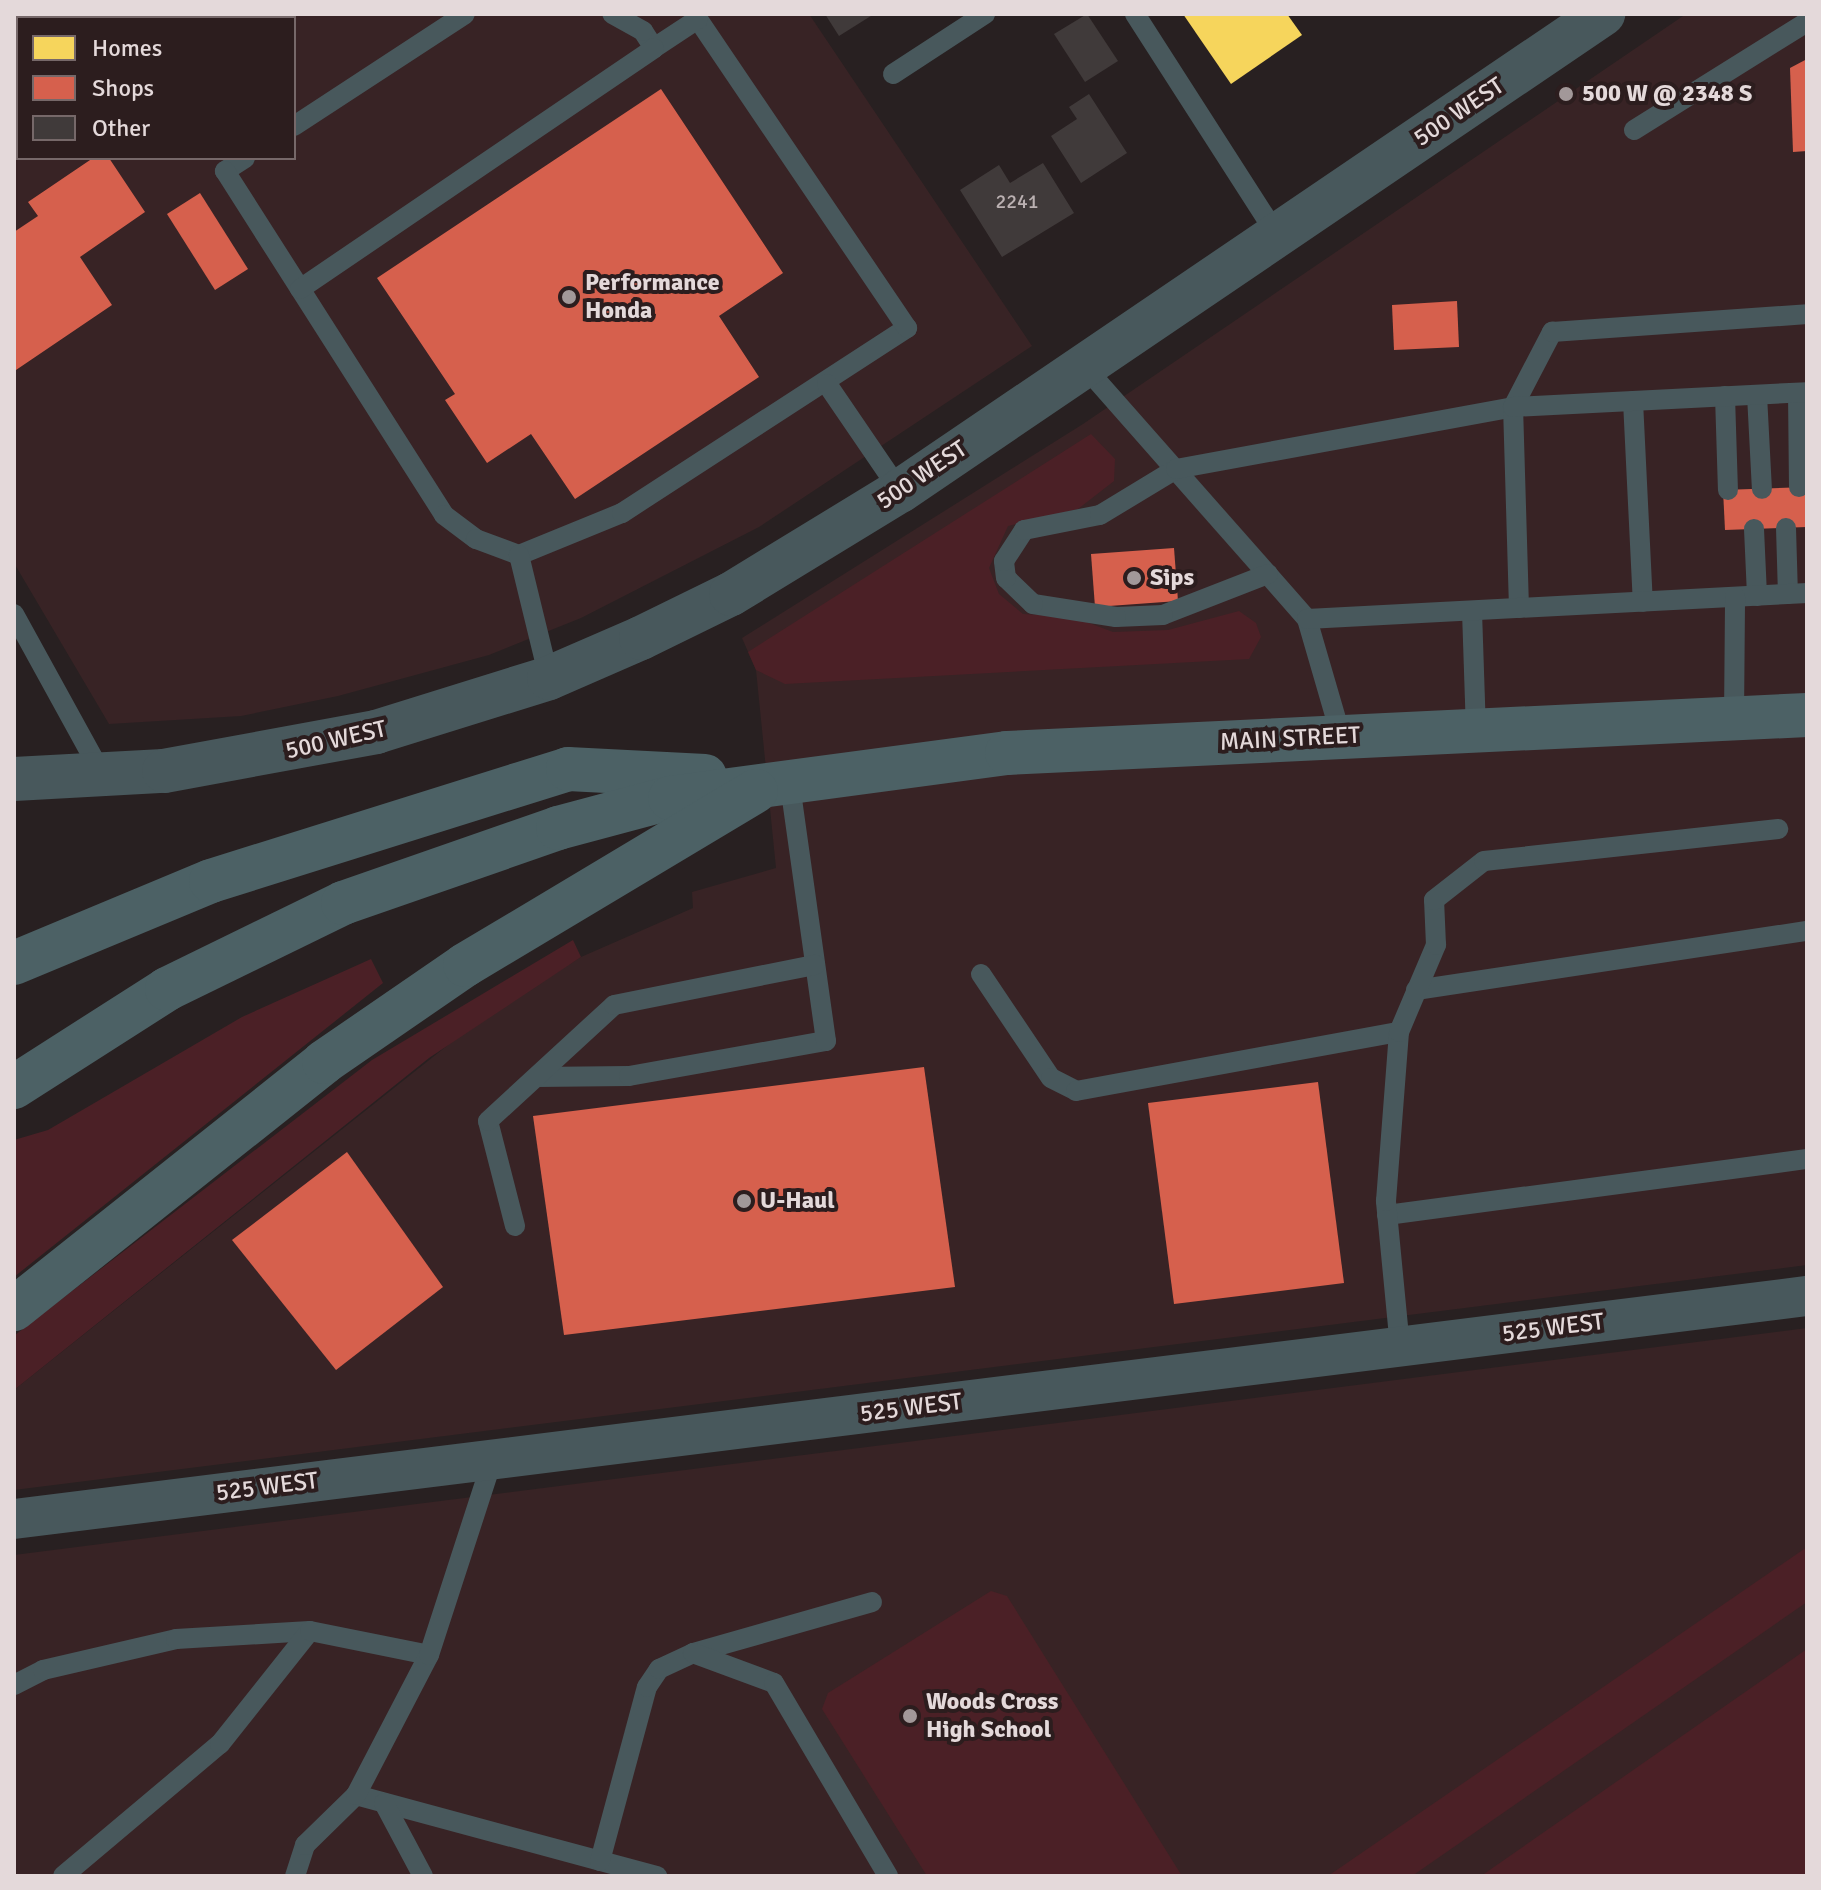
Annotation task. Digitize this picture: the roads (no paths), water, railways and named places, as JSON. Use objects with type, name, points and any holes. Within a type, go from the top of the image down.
[{"type":"main road","name":"MAIN STREET","points":[[782,778],[944,758],[1807,715]]},
{"type":"main road","points":[[14,963],[211,881],[568,769],[782,778]]},
{"type":"main road","points":[[14,1087],[167,989],[343,903],[558,828],[782,778]]},
{"type":"main road","points":[[14,1309],[324,1062],[465,965],[782,778]]},
{"type":"street","name":"500 WEST","points":[[102,774],[164,771],[376,732],[549,678],[731,594],[900,491],[1603,14]]},
{"type":"street","points":[[14,779],[102,774]]},
{"type":"street","name":"525 WEST","points":[[14,1519],[1807,1296]]},
{"type":"lane","points":[[296,125],[465,14]]},
{"type":"lane","points":[[612,14],[643,31],[654,48]]},
{"type":"lane","points":[[893,74],[985,14]]},
{"type":"lane","points":[[1135,14],[1277,235]]},
{"type":"lane","points":[[242,160],[225,171],[300,289],[444,515],[476,539],[519,555],[622,513],[827,384],[907,328],[698,19],[300,289]]},
{"type":"lane","points":[[1634,130],[1807,22]]},
{"type":"lane","points":[[1519,608],[1513,407],[1552,332],[1807,314]]},
{"type":"lane","points":[[1084,366],[1307,619],[1341,736]]},
{"type":"lane","points":[[827,384],[900,491]]},
{"type":"lane","points":[[1268,574],[1163,615],[1116,617],[1018,596],[1004,561],[1024,530],[1100,515],[1176,469],[1513,407],[1803,393],[1799,487]]},
{"type":"lane","points":[[1757,395],[1762,489]]},
{"type":"lane","points":[[1725,396],[1728,490]]},
{"type":"lane","points":[[1633,401],[1643,602]]},
{"type":"lane","points":[[1307,619],[1798,594],[1786,528]]},
{"type":"lane","points":[[1754,529],[1757,596]]},
{"type":"lane","points":[[519,555],[549,678]]},
{"type":"lane","points":[[1734,718],[1735,597]]},
{"type":"lane","points":[[1472,611],[1476,730]]},
{"type":"lane","points":[[14,614],[102,774]]},
{"type":"lane","points":[[537,1077],[629,1076],[826,1041],[782,778]]},
{"type":"lane","points":[[1400,1347],[1387,1215],[1399,1032],[1436,945],[1434,900],[1484,861],[1778,829]]},
{"type":"lane","points":[[1416,990],[1807,931]]},
{"type":"lane","points":[[515,1226],[488,1121],[614,1005],[815,965]]},
{"type":"lane","points":[[981,974],[1051,1078],[1076,1091],[1399,1032]]},
{"type":"lane","points":[[1387,1215],[1807,1159]]},
{"type":"lane","points":[[295,1876],[305,1845],[356,1795],[429,1655],[492,1461]]},
{"type":"lane","points":[[600,1861],[647,1687],[659,1669],[693,1653],[872,1602]]},
{"type":"lane","points":[[14,1685],[43,1670],[176,1639],[310,1631],[429,1655]]},
{"type":"lane","points":[[63,1876],[220,1744],[310,1631]]},
{"type":"lane","points":[[693,1653],[774,1683],[888,1876]]},
{"type":"lane","points":[[356,1795],[657,1876]]},
{"type":"lane","points":[[384,1803],[423,1876]]},
{"type":"place","name":"500 W @ 2348 S","points":[[1566,94]]},
{"type":"place","name":"Performance Honda","points":[[569,297]]},
{"type":"place","name":"Sips","points":[[1134,578]]},
{"type":"place","name":"U-Haul","points":[[744,1201]]},
{"type":"place","name":"Woods Cross High School","points":[[910,1716]]}]
